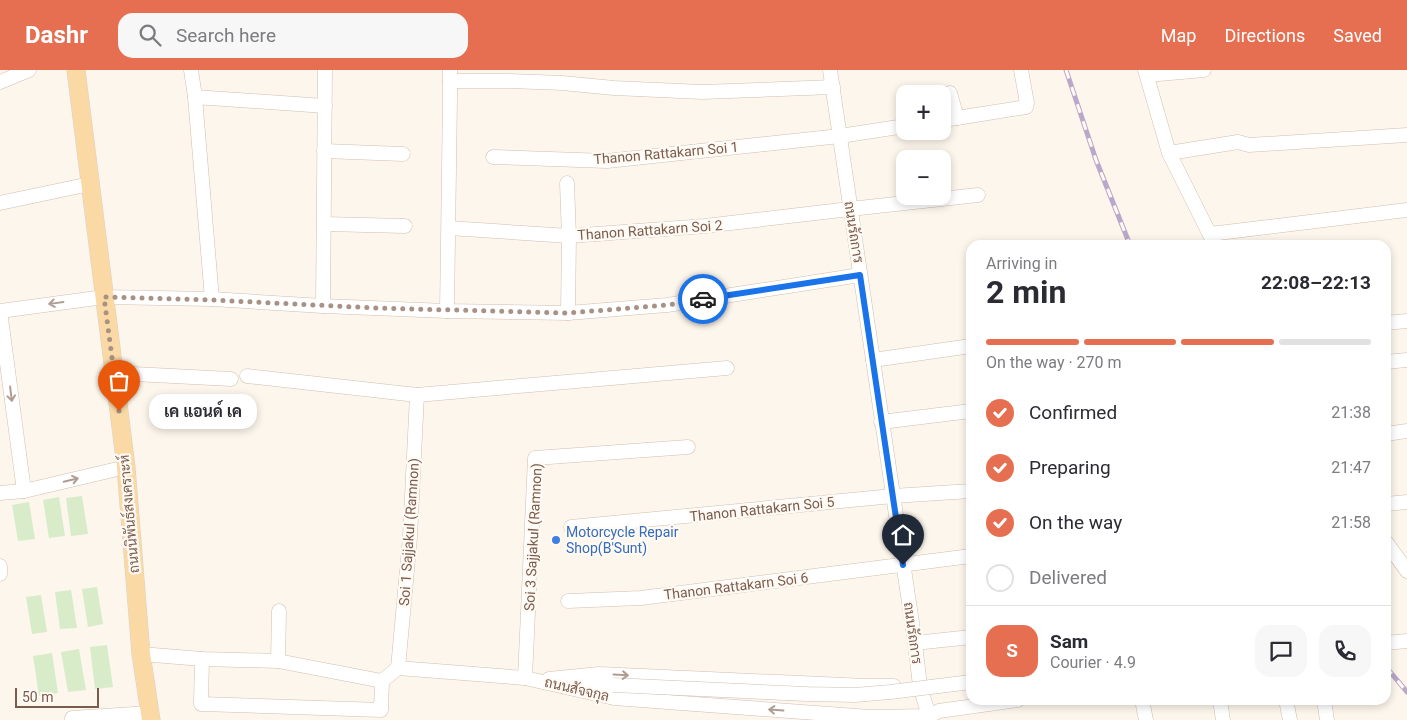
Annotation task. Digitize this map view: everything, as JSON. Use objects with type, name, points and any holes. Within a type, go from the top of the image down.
[{"type":"main road","name":"ถนนนิพันธ์สงเคราะห์","points":[[76,70],[126,467],[141,654],[150,716]]},
{"type":"street","points":[[0,82],[29,70]]},
{"type":"street","points":[[191,70],[212,300]]},
{"type":"street","points":[[323,306],[325,70]]},
{"type":"street","name":"ถนนรัถการ","points":[[830,70],[920,686],[929,718]]},
{"type":"street","points":[[951,119],[1026,107],[1027,103],[1021,70]]},
{"type":"street","points":[[1204,70],[1146,73],[1170,153],[1212,239],[1407,210]]},
{"type":"street","points":[[447,310],[450,75],[614,88],[702,92],[833,87]]},
{"type":"street","points":[[951,97],[957,118]]},
{"type":"street","points":[[195,98],[325,106]]},
{"type":"street","name":"Thanon Rattakarn Soi 1","points":[[493,157],[607,161],[840,136],[896,127]]},
{"type":"street","points":[[1170,153],[1238,142],[1249,145],[1407,135]]},
{"type":"street","points":[[324,151],[403,154]]},
{"type":"street","points":[[567,183],[569,236],[568,313]]},
{"type":"street","points":[[0,203],[90,184]]},
{"type":"street","name":"Thanon Rattakarn Soi 2","points":[[448,228],[569,236],[705,226],[978,196]]},
{"type":"street","points":[[324,224],[405,226]]},
{"type":"street","points":[[24,491],[0,311],[104,297],[568,313],[668,305],[860,275]]},
{"type":"street","points":[[1391,322],[1407,321]]},
{"type":"street","points":[[873,360],[966,347]]},
{"type":"street","points":[[1391,362],[1407,360]]},
{"type":"street","points":[[247,376],[417,395],[727,368]]},
{"type":"street","points":[[114,373],[231,380]]},
{"type":"street","name":"Soi 1 Sajjakul (Ramnon)","points":[[398,668],[410,537],[417,395]]},
{"type":"street","points":[[882,422],[966,412]]},
{"type":"street","points":[[1391,433],[1407,431]]},
{"type":"street","name":"Soi 3 Sajjakul (Ramnon)","points":[[532,679],[535,458],[688,447]]},
{"type":"street","points":[[0,493],[24,491],[126,467]]},
{"type":"street","name":"Thanon Rattakarn Soi 5","points":[[571,527],[893,496],[966,491]]},
{"type":"street","points":[[1391,504],[1407,502]]},
{"type":"street","points":[[1391,549],[1407,571]]},
{"type":"street","name":"Thanon Rattakarn Soi 6","points":[[568,601],[640,598],[966,557]]},
{"type":"street","points":[[0,566],[0,574]]},
{"type":"street","points":[[278,662],[279,611]]},
{"type":"street","points":[[915,643],[966,638]]},
{"type":"street","points":[[1391,643],[1407,641]]},
{"type":"street","points":[[141,654],[278,662],[382,681]]},
{"type":"street","points":[[202,658],[201,704],[381,710],[382,681],[398,668]]},
{"type":"street","name":"ถนนสัจจกุล","points":[[398,668],[612,685],[807,694],[855,695],[966,683]]},
{"type":"street","name":"ถนนสัจจกุล","points":[[532,679],[599,674],[866,686],[920,686]]},
{"type":"street","name":"ถนนสัจจกุล","points":[[532,679],[614,698],[870,717],[929,718],[940,711],[983,705]]},
{"type":"street","points":[[1143,705],[1146,720]]},
{"type":"street","points":[[1221,705],[1223,720]]},
{"type":"street","points":[[1287,705],[1290,720]]},
{"type":"street","points":[[1325,705],[1327,720]]},
{"type":"street","points":[[72,720],[72,718],[150,716]]},
{"type":"green space","points":[[82,496],[88,534],[71,536],[66,498]]},
{"type":"green space","points":[[59,497],[65,536],[49,538],[43,500]]},
{"type":"green space","points":[[29,502],[35,539],[18,541],[12,505]]},
{"type":"green space","points":[[97,587],[103,624],[88,627],[82,589]]},
{"type":"green space","points":[[71,590],[77,628],[60,629],[55,592]]},
{"type":"green space","points":[[41,595],[47,632],[32,634],[26,597]]},
{"type":"green space","points":[[107,645],[113,687],[95,689],[90,647]]},
{"type":"green space","points":[[79,649],[86,690],[68,692],[61,652]]},
{"type":"green space","points":[[52,653],[58,693],[39,696],[33,656]]},
{"type":"railway","points":[[1066,70],[1096,160],[1128,240]]},
{"type":"railway","points":[[1391,673],[1407,692]]},
{"type":"way so far","points":[[119,411],[104,297],[376,308],[568,313],[668,305],[703,299]]},
{"type":"place","name":"เค แอนด์ เค","points":[[119,411]]},
{"type":"place","name":"Motorcycle Repair Shop(B'Sunt)","points":[[556,540]]},
{"type":"route","points":[[703,299],[860,275],[903,565]]}]
